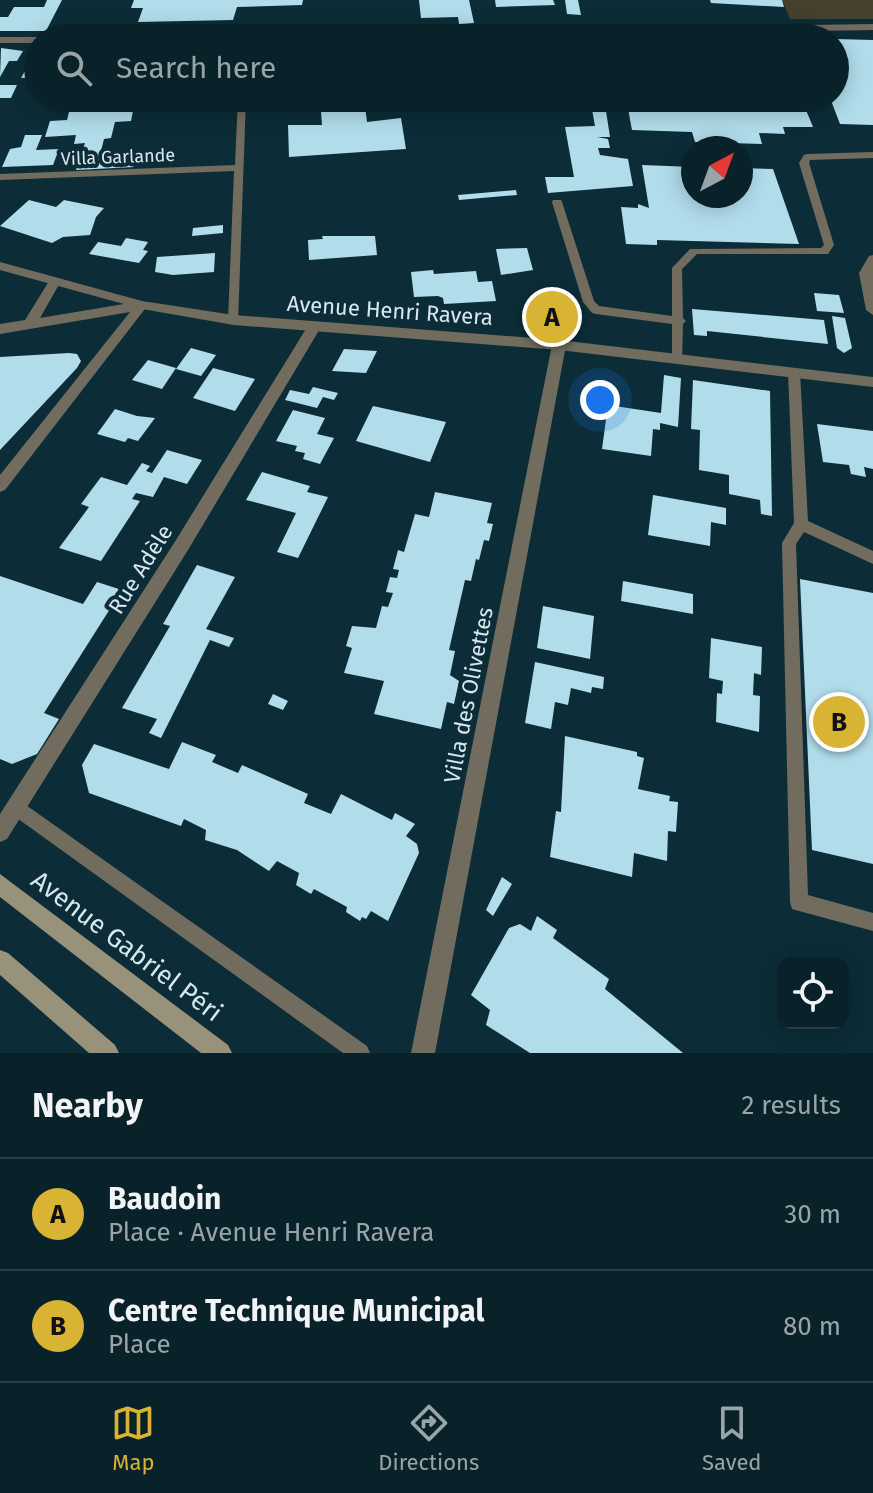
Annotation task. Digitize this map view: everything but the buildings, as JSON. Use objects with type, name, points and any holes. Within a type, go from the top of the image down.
[{"type":"main road","name":"Avenue Gabriel Péri","points":[[0,884],[220,1053]]},
{"type":"main road","points":[[0,961],[107,1053]]},
{"type":"street","points":[[849,27],[873,27]]},
{"type":"street","points":[[0,40],[24,40]]},
{"type":"street","points":[[873,259],[865,273],[873,310]]},
{"type":"street","points":[[0,266],[142,305],[0,486]]},
{"type":"street","points":[[30,323],[55,281]]},
{"type":"street","name":"Avenue Henri Ravera","points":[[0,329],[142,305],[234,320],[559,345],[873,382]]},
{"type":"street","name":"Rue Adèle","points":[[0,832],[182,545],[314,327]]},
{"type":"street","name":"Villa des Olivettes","points":[[423,1053],[559,345]]},
{"type":"lane","points":[[234,320],[241,112]]},
{"type":"lane","points":[[678,359],[680,321],[677,268],[694,251],[824,252],[829,245],[804,163],[807,157],[873,155]]},
{"type":"lane","name":"Villa Garlande","points":[[0,177],[238,168]]},
{"type":"lane","points":[[557,202],[589,302],[596,310],[680,321]]},
{"type":"lane","points":[[794,372],[801,524],[789,543],[799,902],[873,922]]},
{"type":"lane","points":[[801,524],[873,558]]},
{"type":"lane","points":[[16,807],[360,1053]]},
{"type":"shaded area","points":[[782,0],[873,0],[873,19],[790,19]]},
{"type":"place","name":"Baudoin","points":[[552,317]]},
{"type":"place","name":"Centre Technique Municipal","points":[[839,722]]}]
